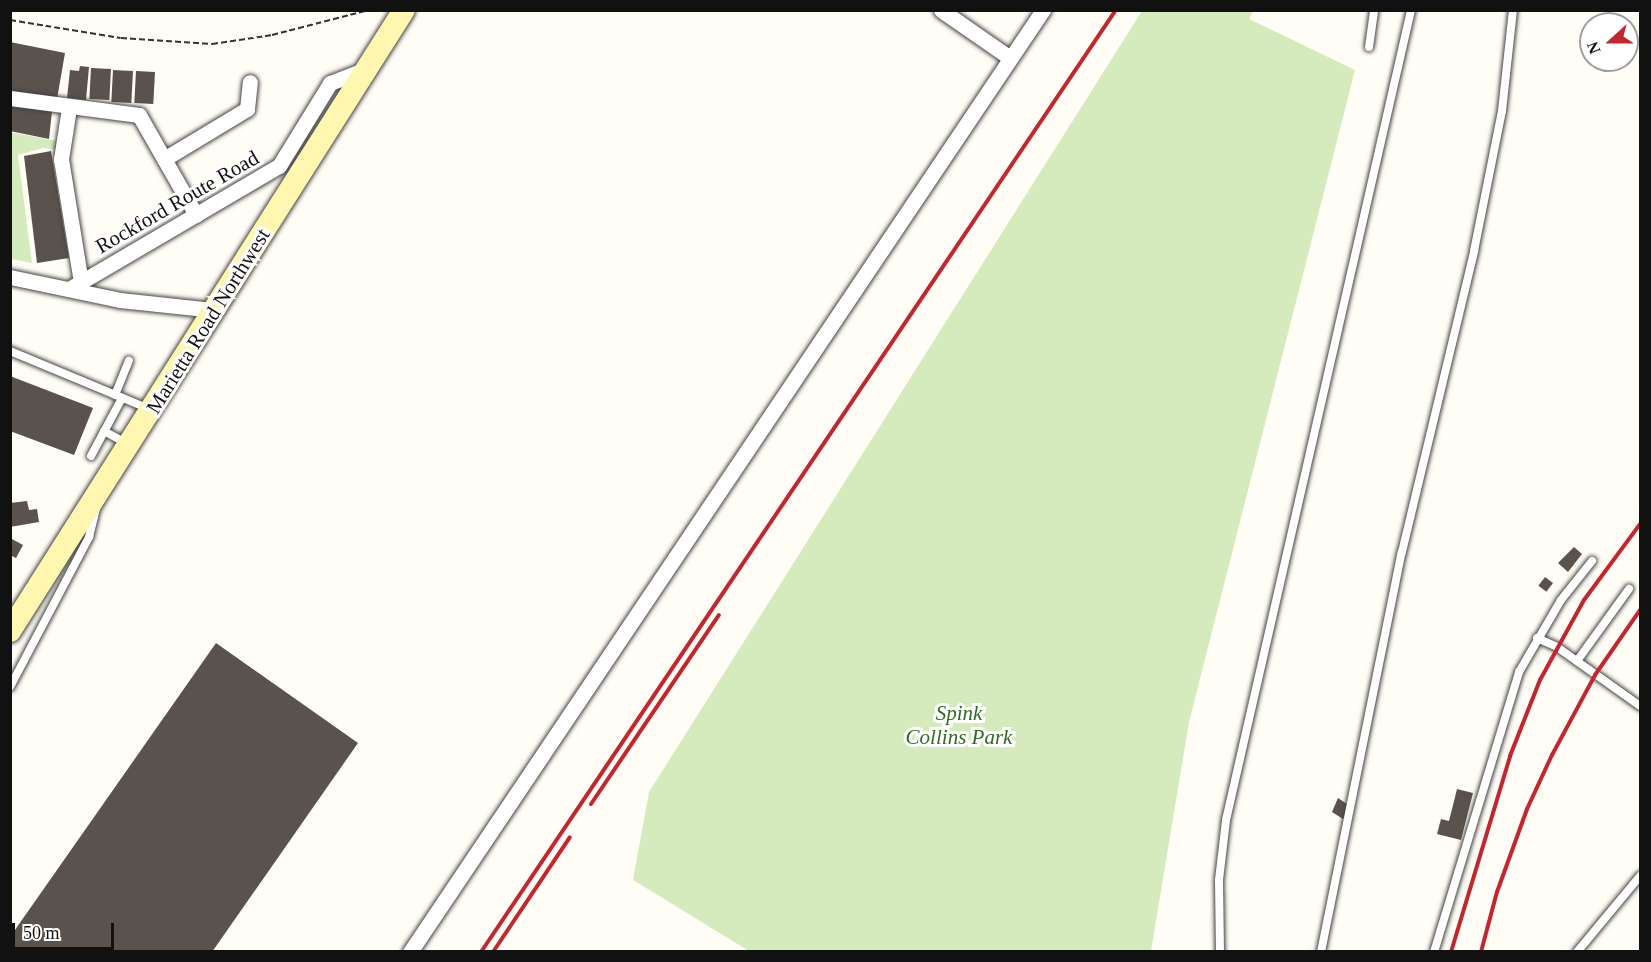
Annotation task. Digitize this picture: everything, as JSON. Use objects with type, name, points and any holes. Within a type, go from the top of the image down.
[{"type":"main road","name":"Marietta Road Northwest","points":[[10,631],[404,10]]},
{"type":"street","points":[[941,10],[1010,58]]},
{"type":"street","points":[[410,951],[1043,10]]},
{"type":"street","name":"Rockford Route Road","points":[[75,285],[279,166],[330,83],[369,68]]},
{"type":"street","points":[[164,159],[247,109],[249,82]]},
{"type":"street","points":[[10,98],[139,116],[196,215]]},
{"type":"street","points":[[69,108],[61,159],[75,285]]},
{"type":"street","points":[[10,277],[75,285],[120,300],[214,310]]},
{"type":"lane","points":[[1369,47],[1374,10]]},
{"type":"lane","points":[[1220,951],[1219,880],[1226,820],[1411,10]]},
{"type":"lane","points":[[1321,951],[1402,552],[1474,251],[1502,111],[1513,10]]},
{"type":"lane","points":[[10,351],[151,410]]},
{"type":"lane","points":[[91,456],[104,432],[129,361]]},
{"type":"lane","points":[[104,432],[129,445]]},
{"type":"lane","points":[[10,687],[89,537],[96,515],[96,494]]},
{"type":"lane","points":[[1434,951],[1519,672],[1537,638],[1592,561]]},
{"type":"lane","points":[[1577,661],[1629,589]]},
{"type":"lane","points":[[1537,638],[1577,661],[1641,706]]},
{"type":"lane","points":[[1577,951],[1641,876]]},
{"type":"path","points":[[10,20],[121,38],[212,44],[272,35],[369,10]]},
{"type":"green space","name":"Spink Collins Park","points":[[1142,11],[1253,11],[1249,19],[1355,70],[1189,722],[1151,951],[749,951],[633,880],[649,792]]},
{"type":"green space","points":[[10,132],[56,141],[57,149],[43,148],[18,155],[32,263],[11,259]]},
{"type":"building","points":[[10,42],[65,53],[57,99],[10,92]]},
{"type":"building","points":[[80,66],[89,67],[86,100],[67,98],[70,70],[79,71]]},
{"type":"building","points":[[91,68],[111,69],[109,100],[89,99]]},
{"type":"building","points":[[113,70],[133,71],[131,103],[111,102]]},
{"type":"building","points":[[136,71],[155,72],[153,104],[134,103]]},
{"type":"building","points":[[10,103],[52,111],[49,139],[10,131]]},
{"type":"building","points":[[51,151],[69,258],[37,263],[24,156]]},
{"type":"building","points":[[10,376],[93,408],[74,455],[10,431]]},
{"type":"building","points":[[27,501],[29,510],[37,509],[39,522],[10,527],[10,503]]},
{"type":"building","points":[[10,538],[23,545],[16,558],[10,555]]},
{"type":"building","points":[[1574,547],[1582,554],[1568,572],[1558,563]]},
{"type":"building","points":[[1545,577],[1553,583],[1546,592],[1538,586]]},
{"type":"building","points":[[216,643],[358,743],[212,952],[10,952],[10,937]]},
{"type":"building","points":[[1457,789],[1473,793],[1461,840],[1437,834],[1441,819],[1449,821]]},
{"type":"building","points":[[1338,798],[1350,806],[1343,819],[1332,812]]},
{"type":"railway","points":[[481,952],[1116,10]]},
{"type":"railway","points":[[1451,952],[1510,756],[1540,680],[1584,600],[1640,524]]},
{"type":"railway","points":[[1481,952],[1497,892],[1527,809],[1552,755],[1595,675],[1640,610]]},
{"type":"railway","points":[[591,804],[719,615]]},
{"type":"railway","points":[[493,952],[570,837]]}]
